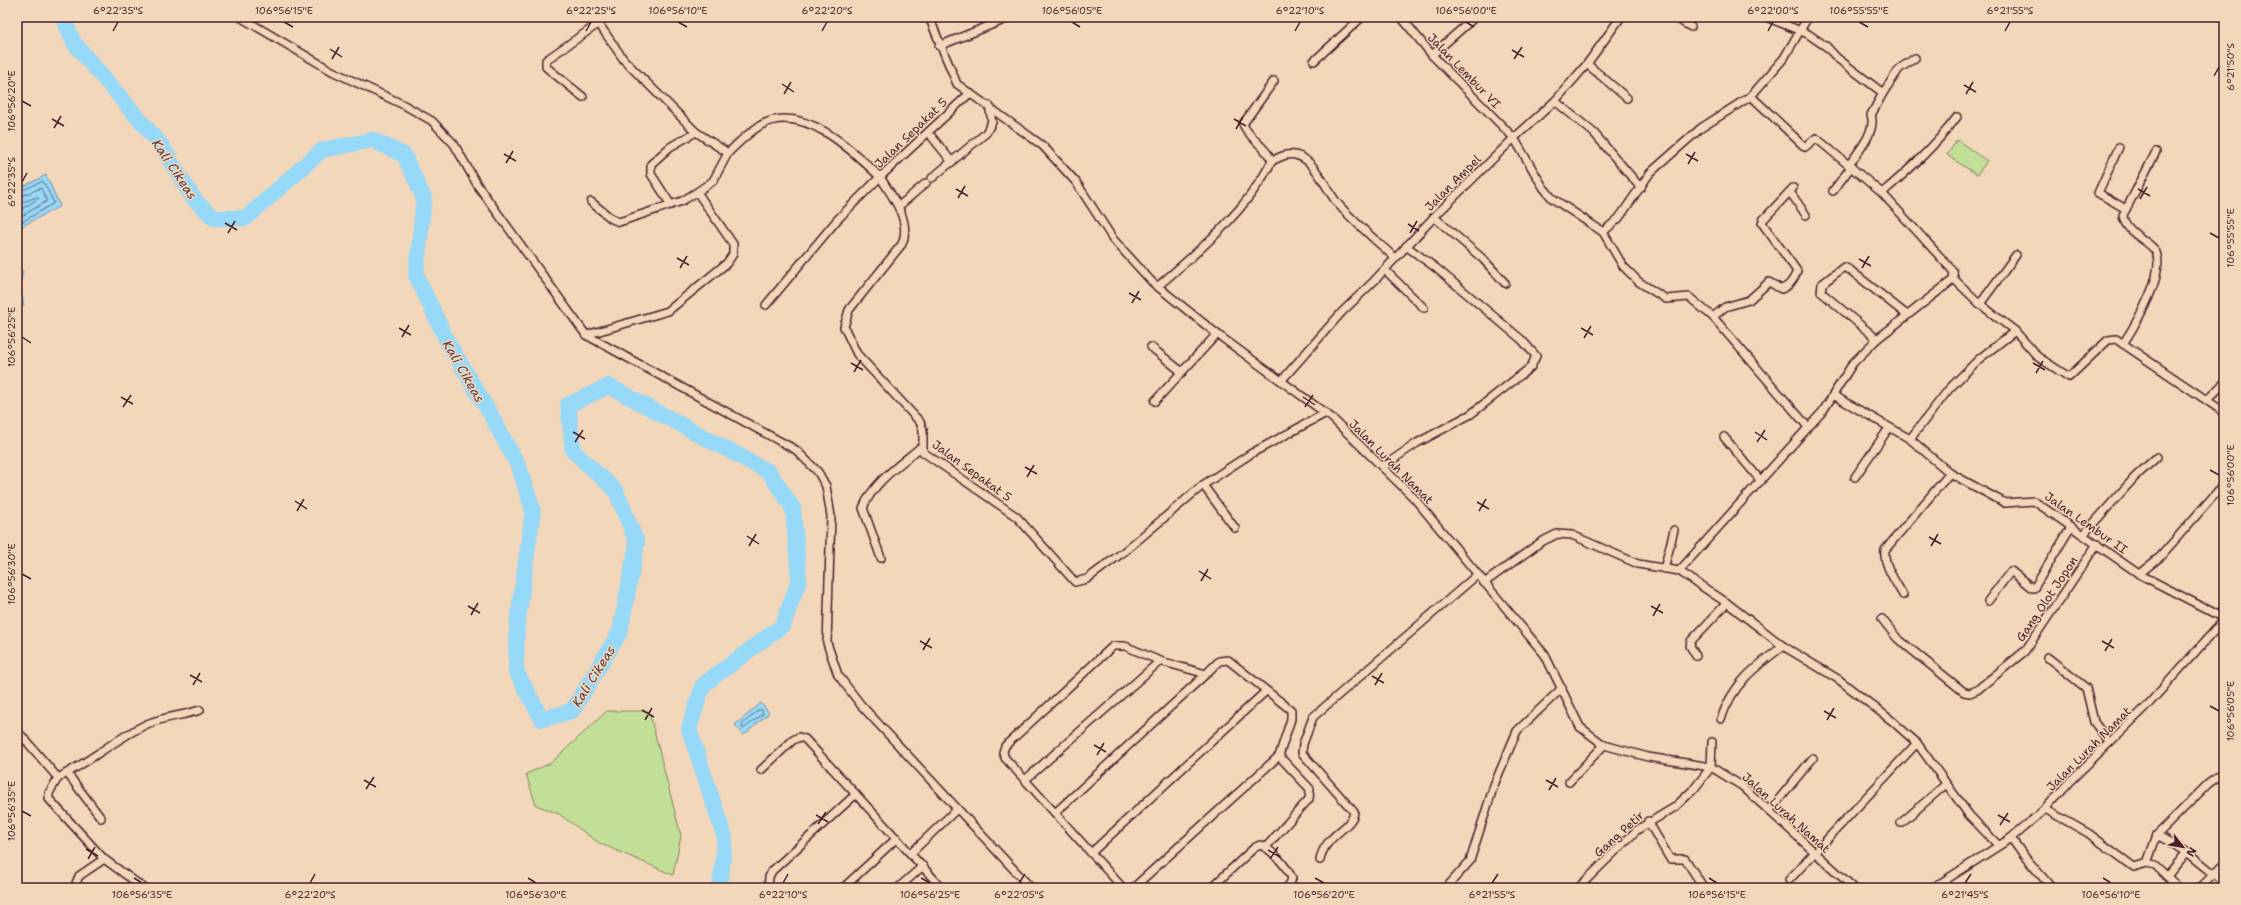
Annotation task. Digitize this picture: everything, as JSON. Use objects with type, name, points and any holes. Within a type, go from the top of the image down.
[{"type":"street","points":[[240,17],[332,71],[404,105],[432,121],[454,144],[478,186],[586,335],[796,450],[818,472],[826,486],[831,516],[827,642],[838,675],[861,705],[1031,888]]},
{"type":"street","name":"Jalan Lurah Namat","points":[[929,17],[939,46],[957,84],[989,105],[1043,146],[1076,182],[1113,239],[1157,286],[1217,334],[1326,413],[1414,498],[1544,655],[1580,726],[1604,745],[1648,756],[1711,767],[1742,786],[1854,888]]},
{"type":"street","points":[[939,46],[1011,17]]},
{"type":"street","points":[[1314,61],[1362,17]]},
{"type":"street","name":"Jalan Lembur VI","points":[[1401,17],[1432,55],[1514,138],[1543,187],[1552,198],[1603,232]]},
{"type":"street","points":[[1432,55],[1475,17]]},
{"type":"street","name":"Jalan Ampel","points":[[1282,380],[1342,312],[1385,270],[1434,217],[1514,138],[1555,101],[1587,64],[1621,17]]},
{"type":"street","points":[[1674,17],[1690,27]]},
{"type":"street","points":[[1766,17],[1798,32],[1808,34],[1828,46],[1837,58],[1882,93]]},
{"type":"street","points":[[1808,17],[1784,58],[1751,96],[1701,128],[1650,173],[1619,218],[1603,232],[1624,266],[1639,282],[1666,299],[1689,297],[1713,317],[1808,427]]},
{"type":"street","points":[[583,97],[546,67],[546,60],[596,20],[624,60],[696,132],[728,153]]},
{"type":"street","points":[[1833,191],[1869,135],[1873,119],[1871,115],[1882,93],[1899,69],[1915,58]]},
{"type":"street","points":[[1587,64],[1627,98]]},
{"type":"street","points":[[1272,161],[1269,153],[1246,130],[1243,124],[1274,81]]},
{"type":"street","name":"Jalan Sepakat 5","points":[[970,93],[880,177],[899,206],[906,236],[902,244],[849,310],[844,327],[857,354],[920,422],[923,430],[923,452],[1017,517],[1075,582],[1087,579],[1115,558],[1203,485],[1252,453],[1326,413]]},
{"type":"street","points":[[1751,96],[1805,147],[1816,138],[1882,193],[1954,271],[1954,279],[1980,304],[2015,331],[2038,357],[2069,377],[2108,340],[2116,340],[2208,399],[2224,412]]},
{"type":"street","points":[[1555,101],[1594,133],[1640,188]]},
{"type":"street","points":[[932,178],[989,128],[992,122],[989,105]]},
{"type":"street","points":[[1882,193],[1930,150],[1957,117]]},
{"type":"street","points":[[591,202],[612,219],[619,222],[682,201],[713,181],[728,153],[748,134],[762,125],[778,120],[795,119],[816,127],[848,149],[880,177],[837,220],[766,305]]},
{"type":"street","points":[[671,204],[651,174],[651,164],[670,147],[696,132]]},
{"type":"street","points":[[932,137],[952,162]]},
{"type":"street","points":[[2119,147],[2098,193],[2126,209]]},
{"type":"street","points":[[2123,344],[2147,304],[2157,265],[2154,249],[2127,226],[2123,220],[2126,209],[2156,152]]},
{"type":"street","points":[[1157,286],[1210,241],[1232,219],[1262,180],[1272,161],[1287,155],[1296,156],[1309,163],[1321,176],[1338,204],[1395,258]]},
{"type":"street","points":[[899,206],[926,183]]},
{"type":"street","points":[[1713,317],[1725,307],[1749,300],[1769,282],[1781,289],[1787,288],[1797,271],[1762,223],[1763,220],[1791,190],[1806,214]]},
{"type":"street","points":[[586,335],[668,311],[727,264],[733,254],[733,244],[696,192]]},
{"type":"street","points":[[1434,217],[1483,259],[1506,283]]},
{"type":"street","points":[[1382,467],[1401,453],[1478,410],[1531,367],[1536,359],[1536,356],[1522,340],[1442,272],[1406,246]]},
{"type":"street","points":[[1980,304],[2016,255]]},
{"type":"street","points":[[1877,340],[1821,292],[1822,284],[1844,267],[1850,270],[1907,315]]},
{"type":"street","points":[[1385,270],[1424,308]]},
{"type":"street","points":[[1679,571],[1823,411],[1853,363],[1877,340],[1907,315],[1954,279]]},
{"type":"street","points":[[1910,439],[1949,389],[1979,359],[2015,331]]},
{"type":"street","points":[[1155,401],[1217,334]]},
{"type":"street","points":[[1151,347],[1182,372]]},
{"type":"street","points":[[2208,399],[2224,383]]},
{"type":"street","name":"Jalan Lembur II","points":[[1833,394],[1910,439],[1950,473],[2006,503],[2034,501],[2139,574],[2224,619]]},
{"type":"street","points":[[1855,477],[1889,428]]},
{"type":"street","points":[[1724,437],[1761,481]]},
{"type":"street","points":[[881,558],[863,508],[868,495],[879,483],[922,446]]},
{"type":"street","points":[[2083,535],[2135,477],[2156,457]]},
{"type":"street","points":[[1903,595],[1887,565],[1884,556],[1886,550],[1950,473]]},
{"type":"street","points":[[2139,574],[2160,556],[2224,484]]},
{"type":"street","points":[[1203,485],[1235,528]]},
{"type":"street","points":[[1988,601],[2011,571],[2034,588],[2071,527]]},
{"type":"street","points":[[1664,569],[1674,530]]},
{"type":"street","points":[[1484,583],[1541,542],[1557,534],[1572,535],[1638,564],[1679,571],[1727,603],[1783,646],[1838,679],[1917,743],[1969,815],[1998,845]]},
{"type":"street","name":"Gang Olot Jopon","points":[[1882,619],[1897,638],[1964,692],[1970,693],[1977,690],[2024,651],[2097,544]]},
{"type":"street","points":[[1320,860],[1325,844],[1352,819],[1354,812],[1302,753],[1302,744],[1313,717],[1477,575]]},
{"type":"street","points":[[1696,656],[1690,646],[1691,641],[1727,603]]},
{"type":"street","name":"Jalan Lurah Namat","points":[[1933,888],[1943,886],[1998,845],[2011,838],[2045,809],[2109,742],[2145,708],[2224,619]]},
{"type":"street","points":[[1123,888],[1005,758],[1003,752],[1005,746],[1113,646],[1125,646],[1160,661],[1206,674]]},
{"type":"street","points":[[1721,719],[1737,685],[1745,676],[1783,646]]},
{"type":"street","points":[[2047,657],[2086,688],[2094,722],[2109,742]]},
{"type":"street","points":[[1054,813],[1219,661],[1228,660],[1291,710],[1279,756],[1133,888]]},
{"type":"street","points":[[1025,780],[1160,661]]},
{"type":"street","points":[[1446,888],[1470,861],[1494,785],[1517,731],[1562,688]]},
{"type":"street","points":[[1091,852],[1266,691]]},
{"type":"street","points":[[144,888],[104,859],[49,799],[49,793],[58,778],[76,769],[123,736],[148,724],[200,710]]},
{"type":"street","points":[[17,741],[22,736],[58,778]]},
{"type":"street","points":[[760,770],[793,740],[799,737],[805,739],[942,888]]},
{"type":"street","points":[[1711,767],[1712,742]]},
{"type":"street","points":[[1789,880],[1917,743]]},
{"type":"street","points":[[1569,782],[1604,745]]},
{"type":"street","points":[[1266,847],[1309,799],[1311,794],[1310,789],[1279,756]]},
{"type":"street","points":[[1769,811],[1813,758]]},
{"type":"street","name":"Gang Petir","points":[[1578,888],[1637,830],[1648,821],[1675,807],[1684,799],[1711,767]]},
{"type":"street","points":[[2147,863],[2157,835],[2208,784],[2224,772]]},
{"type":"street","points":[[67,773],[101,818]]},
{"type":"street","points":[[1901,823],[1946,784]]},
{"type":"street","points":[[768,888],[769,876],[772,871],[856,794]]},
{"type":"street","points":[[911,853],[957,809]]},
{"type":"street","points":[[2045,809],[2088,833],[2134,867],[2147,863],[2155,865],[2179,888]]},
{"type":"street","points":[[1648,821],[1670,859],[1685,859],[1704,888]]},
{"type":"street","points":[[2157,835],[2187,852],[2224,882]]},
{"type":"street","points":[[843,888],[897,838]]},
{"type":"street","points":[[2011,838],[2024,856],[2052,888]]},
{"type":"street","points":[[1211,888],[1254,848],[1260,845],[1266,847],[1292,878],[1290,884],[1286,888]]},
{"type":"street","points":[[2167,876],[2187,852]]},
{"type":"street","points":[[74,888],[79,876],[104,859]]},
{"type":"street","points":[[2200,888],[2224,864]]},
{"type":"street","points":[[898,888],[922,866]]},
{"type":"green space","points":[[1957,140],[1987,161],[1977,175],[1947,155]]},
{"type":"green space","points":[[607,711],[649,711],[681,836],[673,875],[599,843],[559,814],[536,805],[526,774],[551,763]]},
{"type":"water","points":[[46,175],[60,206],[17,229],[17,190]]},
{"type":"water","points":[[17,268],[23,271],[20,285],[24,306],[17,309]]},
{"type":"water","points":[[761,703],[769,713],[744,735],[735,725]]},
{"type":"waterway","name":"Kali Cikeas","points":[[63,17],[74,43],[161,145],[193,198],[214,218],[246,218],[322,150],[373,140],[404,155],[424,198],[416,275],[447,341],[488,410],[519,467],[533,510],[517,627],[516,671],[542,719],[572,711],[620,632],[637,543],[616,491],[573,451],[568,405],[609,386],[769,472],[793,508],[799,580],[783,625],[703,685],[689,729],[725,838],[720,888]]}]
